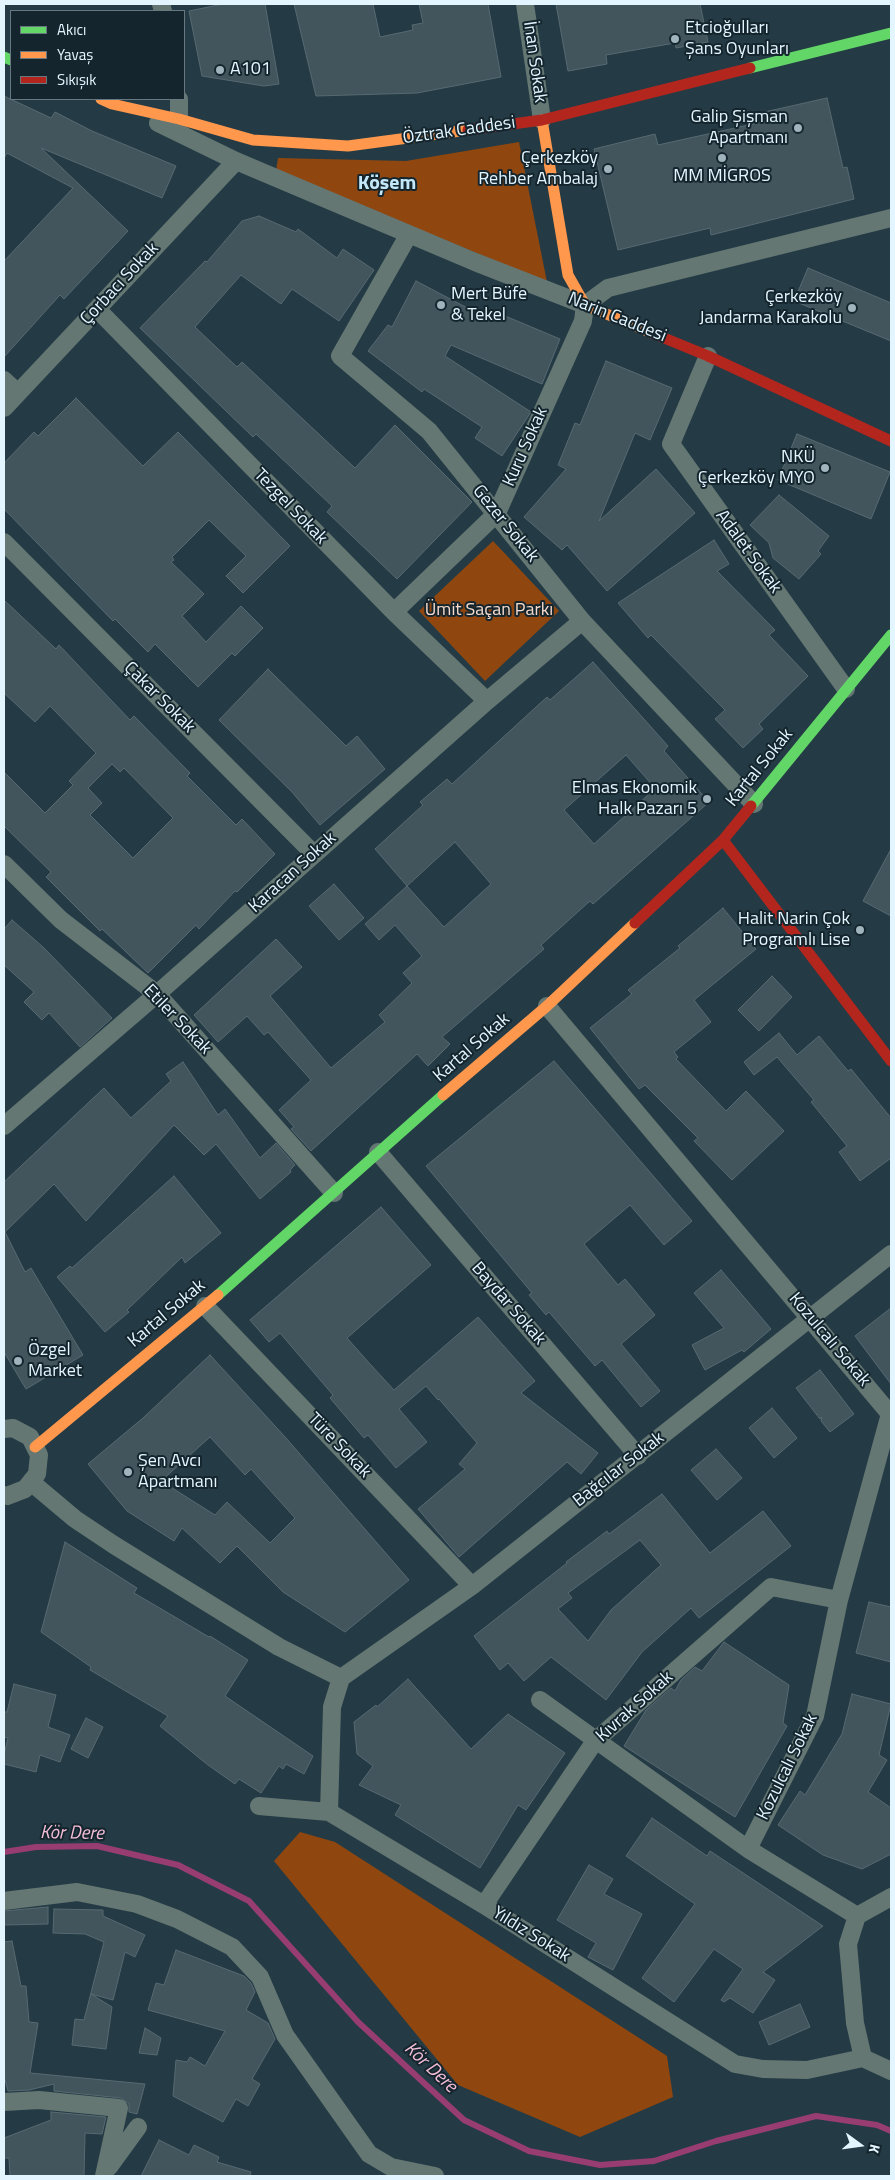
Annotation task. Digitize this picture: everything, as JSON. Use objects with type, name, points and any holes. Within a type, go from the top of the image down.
[{"type":"street","name":"İnan Sokak","points":[[525,4],[542,120]]},
{"type":"street","name":"Öztrak Caddesi","points":[[107,101],[253,140],[348,146],[542,120],[891,33]]},
{"type":"street","points":[[179,100],[179,119]]},
{"type":"street","name":"Öztrak Caddesi","points":[[107,101],[236,161],[343,205]]},
{"type":"street","points":[[542,120],[568,275],[585,305],[608,288],[891,218]]},
{"type":"street","name":"Çorbacı Sokak","points":[[4,408],[236,161]]},
{"type":"street","name":"Narin Caddesi","points":[[343,205],[409,234],[708,356],[890,440]]},
{"type":"street","name":"Gezer Sokak","points":[[409,234],[340,356],[429,431],[497,513],[582,621],[754,804]]},
{"type":"street","name":"Kuru Sokak","points":[[394,612],[497,513],[583,321],[585,305]]},
{"type":"street","name":"Tezgel Sokak","points":[[97,309],[394,612],[487,701]]},
{"type":"street","name":"Adalet Sokak","points":[[708,356],[671,444],[846,689]]},
{"type":"street","points":[[4,380],[18,393]]},
{"type":"street","name":"Çakar Sokak","points":[[4,542],[314,854]]},
{"type":"street","name":"Karacan Sokak","points":[[4,1126],[157,994],[487,701],[582,621]]},
{"type":"street","name":"Kartal Sokak","points":[[34,1447],[205,1306],[378,1152],[547,1006],[723,840],[891,635]]},
{"type":"street","points":[[723,840],[891,1061]]},
{"type":"street","name":"Etiler Sokak","points":[[4,864],[61,920],[157,994],[334,1193]]},
{"type":"street","name":"Kozulcalı Sokak","points":[[547,1006],[890,1414],[839,1600],[815,1716],[748,1849]]},
{"type":"street","name":"Baydar Sokak","points":[[378,1152],[638,1456]]},
{"type":"street","name":"Bağcılar Sokak","points":[[341,1678],[472,1586],[891,1254]]},
{"type":"street","name":"Türe Sokak","points":[[205,1306],[472,1586]]},
{"type":"street","points":[[4,1429],[13,1428],[30,1437],[39,1455],[37,1474],[26,1489],[7,1496],[4,1495]]},
{"type":"street","points":[[31,1482],[75,1519],[114,1545],[280,1647],[341,1678],[332,1707],[329,1812],[259,1806]]},
{"type":"street","name":"Kıvrak Sokak","points":[[484,1905],[595,1741],[771,1587],[839,1600]]},
{"type":"street","points":[[540,1700],[748,1849],[856,1916]]},
{"type":"street","name":"Yıldız Sokak","points":[[329,1812],[484,1905],[735,2064],[763,2069],[806,2070],[863,2058]]},
{"type":"street","points":[[4,1901],[77,1892],[137,1904],[177,1919],[232,1947],[260,1977],[285,2035],[369,2154],[391,2167],[435,2176]]},
{"type":"street","points":[[891,1896],[856,1916],[848,1944],[855,2022],[863,2058],[891,2071]]},
{"type":"street","points":[[4,2102],[39,2100],[119,2108],[104,2175]]},
{"type":"street","points":[[104,2175],[138,2127]]},
{"type":"green space","points":[[519,142],[547,282],[276,171],[278,158],[406,161]]},
{"type":"green space","name":"Ümit Saçan Parkı","points":[[493,541],[559,611],[485,681],[419,611]]},
{"type":"green space","points":[[300,1832],[335,1842],[667,2056],[673,2097],[580,2137],[458,2085],[274,1861]]},
{"type":"building","points":[[223,4],[265,4],[279,84],[264,86],[202,76],[189,11]]},
{"type":"building","points":[[294,4],[373,4],[380,37],[413,30],[412,25],[423,23],[419,4],[488,4],[501,77],[417,93],[316,96]]},
{"type":"building","points":[[556,4],[700,4],[708,42],[676,48],[675,43],[606,55],[607,64],[568,71]]},
{"type":"building","points":[[4,96],[51,118],[55,112],[92,131],[176,166],[162,198],[41,148],[128,231],[64,299],[60,295],[4,357],[4,261],[73,188],[7,153],[4,158]]},
{"type":"building","points":[[827,98],[843,168],[847,167],[854,199],[711,235],[710,228],[618,250],[594,149],[655,134],[658,145],[762,122],[760,113]]},
{"type":"building","points":[[259,216],[296,232],[298,229],[337,258],[343,249],[374,270],[339,321],[292,289],[281,304],[241,275],[195,327],[237,367],[242,362],[355,468],[395,425],[472,502],[397,579],[327,512],[332,506],[256,434],[253,437],[140,328],[205,261],[207,262],[242,221]]},
{"type":"building","points":[[808,268],[891,303],[891,341],[794,301]]},
{"type":"building","points":[[416,281],[494,322],[498,313],[560,339],[542,384],[451,345],[445,356],[531,412],[502,456],[475,438],[482,427],[424,389],[422,392],[368,351],[388,325],[392,327]]},
{"type":"building","points":[[606,361],[672,388],[650,440],[635,433],[599,521],[656,469],[695,513],[607,591],[567,545],[562,550],[524,517],[566,469],[558,465],[575,423],[580,425]]},
{"type":"building","points":[[76,398],[143,466],[178,432],[290,546],[243,593],[226,576],[246,556],[209,520],[172,557],[174,560],[171,562],[204,594],[182,616],[206,642],[241,606],[263,628],[235,656],[232,653],[198,687],[155,644],[148,652],[115,619],[113,621],[4,509],[4,463],[34,432],[38,436]]},
{"type":"building","points":[[797,434],[890,472],[871,519],[778,480]]},
{"type":"building","points":[[779,495],[829,536],[818,551],[821,554],[799,579],[773,558],[769,543],[750,525]]},
{"type":"building","points":[[714,540],[729,564],[717,571],[775,630],[769,635],[808,676],[759,724],[763,729],[743,748],[715,719],[725,710],[651,635],[648,638],[618,603]]},
{"type":"building","points":[[4,600],[56,649],[59,645],[130,720],[134,716],[190,773],[187,776],[236,825],[242,819],[275,854],[237,892],[235,891],[199,929],[196,925],[148,973],[102,929],[100,931],[46,877],[51,872],[4,826],[4,772],[45,813],[73,785],[69,781],[96,753],[50,706],[35,722],[4,693]],"holes":[[[112,764],[120,772],[124,768],[173,818],[133,858],[90,815],[102,803],[88,788]]]},
{"type":"building","points":[[593,662],[668,746],[664,751],[709,802],[593,904],[590,901],[541,945],[544,949],[442,1037],[450,1044],[428,1066],[417,1054],[311,1151],[291,1129],[294,1127],[279,1110],[311,1080],[268,1032],[264,1035],[247,1016],[218,1042],[194,1015],[276,939],[302,967],[270,996],[331,1068],[385,1022],[379,1015],[412,983],[403,973],[422,956],[395,925],[379,940],[365,924],[407,886],[375,849],[423,805],[420,802],[447,779],[452,784],[547,697],[550,700]],"holes":[[[626,755],[654,787],[647,793],[648,795],[594,844],[564,810]],[[455,842],[491,884],[444,927],[407,886]]]},
{"type":"building","points":[[268,669],[346,746],[357,736],[385,769],[320,825],[292,792],[219,720]]},
{"type":"building","points":[[891,849],[891,916],[863,901]]},
{"type":"building","points":[[334,884],[364,918],[339,940],[309,906]]},
{"type":"building","points":[[723,908],[756,949],[694,1000],[711,1022],[674,1052],[678,1057],[676,1059],[726,1111],[746,1091],[784,1131],[732,1180],[694,1141],[698,1138],[645,1085],[639,1089],[590,1028],[632,994],[628,990],[680,948],[678,946]]},
{"type":"building","points":[[12,920],[43,947],[112,1018],[80,1047],[49,1013],[42,1020],[24,1002],[34,992],[4,965],[4,929]]},
{"type":"building","points":[[772,976],[792,997],[759,1031],[738,1010]]},
{"type":"building","points":[[779,1033],[797,1055],[819,1036],[848,1071],[851,1069],[891,1118],[891,1158],[860,1181],[839,1152],[847,1146],[811,1102],[814,1100],[777,1057],[754,1075],[744,1062]]},
{"type":"building","points":[[554,1061],[692,1221],[664,1245],[630,1205],[584,1244],[618,1285],[625,1279],[655,1315],[621,1344],[660,1391],[641,1407],[602,1360],[595,1366],[549,1312],[546,1315],[529,1295],[532,1293],[426,1166]]},
{"type":"building","points":[[183,1062],[218,1115],[225,1109],[260,1158],[276,1143],[295,1165],[290,1170],[291,1172],[260,1199],[216,1144],[204,1155],[174,1125],[86,1221],[54,1184],[5,1232],[25,1272],[31,1268],[83,1355],[26,1389],[4,1352],[4,1182],[104,1088],[131,1118],[171,1081],[166,1074]]},
{"type":"building","points":[[174,1176],[221,1233],[185,1263],[182,1257],[127,1310],[129,1312],[105,1332],[57,1277],[70,1266],[72,1268]]},
{"type":"building","points":[[381,1207],[431,1265],[347,1338],[394,1390],[478,1317],[535,1381],[521,1393],[598,1453],[581,1474],[567,1462],[459,1557],[418,1509],[465,1469],[459,1464],[477,1443],[439,1399],[426,1386],[399,1409],[427,1442],[396,1468],[368,1435],[364,1438],[330,1398],[333,1395],[280,1333],[269,1342],[250,1320]]},
{"type":"building","points":[[721,1270],[771,1329],[744,1352],[742,1350],[705,1370],[692,1345],[724,1328],[694,1293]]},
{"type":"building","points":[[891,1308],[891,1384],[855,1336]]},
{"type":"building","points":[[210,1355],[286,1438],[409,1580],[345,1632],[283,1592],[237,1546],[220,1563],[182,1528],[174,1541],[127,1511],[88,1464],[143,1418]],"holes":[[[210,1437],[245,1475],[251,1469],[295,1518],[270,1543],[227,1502],[215,1515],[161,1481]]]},
{"type":"building","points":[[820,1370],[854,1414],[830,1432],[821,1421],[822,1417],[820,1419],[796,1388]]},
{"type":"building","points":[[772,1408],[797,1438],[774,1458],[749,1428]]},
{"type":"building","points":[[716,1449],[742,1478],[717,1500],[691,1470]]},
{"type":"building","points":[[662,1494],[710,1553],[763,1511],[791,1546],[699,1618],[691,1608],[642,1652],[606,1700],[551,1657],[524,1681],[508,1663],[500,1670],[474,1636],[607,1531],[609,1534]],"holes":[[[640,1540],[661,1565],[611,1610],[588,1641],[558,1609],[572,1598],[568,1593]]]},
{"type":"building","points":[[65,1542],[137,1588],[134,1593],[248,1660],[225,1696],[313,1756],[304,1774],[286,1764],[283,1769],[279,1766],[261,1793],[239,1779],[235,1784],[160,1726],[168,1716],[90,1670],[91,1667],[41,1632]]},
{"type":"building","points":[[869,1602],[891,1607],[891,1662],[856,1653]]},
{"type":"building","points":[[724,1642],[789,1685],[783,1723],[787,1726],[735,1817],[624,1746],[646,1710],[671,1688],[675,1691],[681,1680],[695,1667],[702,1671]]},
{"type":"building","points":[[408,1679],[471,1749],[508,1714],[565,1753],[526,1810],[518,1805],[480,1868],[395,1815],[401,1805],[359,1785],[373,1766],[357,1754],[354,1722],[376,1705],[377,1707]]},
{"type":"building","points":[[14,1684],[56,1695],[48,1727],[70,1735],[60,1762],[40,1755],[36,1772],[4,1764],[8,1738],[4,1737],[4,1712],[7,1712]]},
{"type":"building","points":[[852,1694],[891,1704],[879,1755],[887,1760],[868,1792],[891,1808],[891,1854],[862,1869],[823,1855],[778,1825],[800,1791],[805,1795],[842,1734]]},
{"type":"building","points":[[86,1718],[103,1727],[88,1758],[71,1749]]},
{"type":"building","points":[[652,1818],[707,1856],[710,1851],[823,1926],[763,1972],[775,1980],[753,2013],[730,1998],[724,2002],[721,2000],[743,1969],[714,1949],[674,2002],[642,1978],[695,1904],[626,1856]]},
{"type":"building","points":[[589,1865],[613,1879],[604,1894],[642,1914],[613,1970],[588,1957],[596,1943],[557,1920]]},
{"type":"building","points":[[48,1907],[48,1924],[4,1925],[4,1911]]},
{"type":"building","points":[[54,1909],[103,1910],[103,1916],[145,1935],[135,1957],[125,1952],[113,2000],[91,1994],[112,2007],[106,2049],[72,2045],[75,2019],[84,2020],[104,1942],[85,1934],[53,1933]]},
{"type":"building","points":[[12,1941],[21,1986],[26,1986],[29,2022],[38,2023],[30,2073],[145,2084],[137,2114],[129,2112],[129,2104],[121,2098],[54,2091],[54,2084],[29,2090],[8,2091],[4,2076],[4,1942]]},
{"type":"building","points":[[176,1950],[244,1976],[251,1983],[255,1992],[246,2010],[268,2023],[275,2039],[252,2079],[260,2084],[248,2106],[236,2099],[223,2122],[173,2096],[176,2060],[187,2062],[190,2057],[205,2066],[225,2031],[148,2010],[156,1983],[164,1985]]},
{"type":"building","points":[[800,2004],[810,2027],[769,2045],[759,2022]]},
{"type":"building","points":[[145,2028],[161,2038],[157,2055],[139,2053]]},
{"type":"building","points":[[51,2112],[106,2117],[102,2134],[85,2133],[84,2176],[10,2176],[9,2158],[4,2158],[4,2138],[51,2120]]},
{"type":"building","points":[[159,2140],[189,2155],[194,2145],[219,2157],[217,2162],[251,2172],[250,2176],[141,2176]]},
{"type":"waterway","name":"Kör Dere","points":[[4,1852],[36,1847],[97,1846],[178,1865],[249,1901],[358,2022],[464,2120],[529,2151],[600,2165],[654,2161],[716,2141],[816,2116],[877,2125],[891,2131]]},
{"type":"traffic: fast","points":[[750,68],[891,33]]},
{"type":"traffic: fast","points":[[4,57],[10,60]]},
{"type":"traffic: fast","points":[[751,806],[891,635]]},
{"type":"traffic: fast","points":[[218,1295],[443,1095]]},
{"type":"traffic: slow","points":[[103,100],[112,104],[179,119],[253,140],[348,146],[468,130]]},
{"type":"traffic: slow","points":[[542,120],[568,275],[585,305],[652,333]]},
{"type":"traffic: slow","points":[[443,1095],[547,1006],[635,923]]},
{"type":"traffic: slow","points":[[35,1447],[218,1295]]},
{"type":"traffic: jam","points":[[468,130],[542,120],[750,68]]},
{"type":"traffic: jam","points":[[652,333],[708,356],[891,441]]},
{"type":"traffic: jam","points":[[635,923],[723,840],[751,806]]},
{"type":"traffic: jam","points":[[723,840],[891,1061]]},
{"type":"place","name":"Etcioğulları Şans Oyunları","points":[[675,39]]},
{"type":"place","name":"A101","points":[[220,70]]},
{"type":"place","name":"Galip Şişman Apartmanı","points":[[798,128]]},
{"type":"place","name":"MM MİGROS","points":[[722,158]]},
{"type":"place","name":"Çerkezköy Rehber Ambalaj","points":[[608,169]]},
{"type":"place","name":"Mert Büfe & Tekel","points":[[441,305]]},
{"type":"place","name":"Çerkezköy Jandarma Karakolu","points":[[852,308]]},
{"type":"place","name":"NKÜ Çerkezköy MYO","points":[[825,468]]},
{"type":"place","name":"Elmas Ekonomik Halk Pazarı 5","points":[[707,799]]},
{"type":"place","name":"Halit Narin Çok Programlı Lise","points":[[860,930]]},
{"type":"place","name":"Özgel Market","points":[[18,1361]]},
{"type":"place","name":"Şen Avcı Apartmanı","points":[[128,1472]]},
{"type":"district","name":"Köşem","points":[[387,184]]}]
